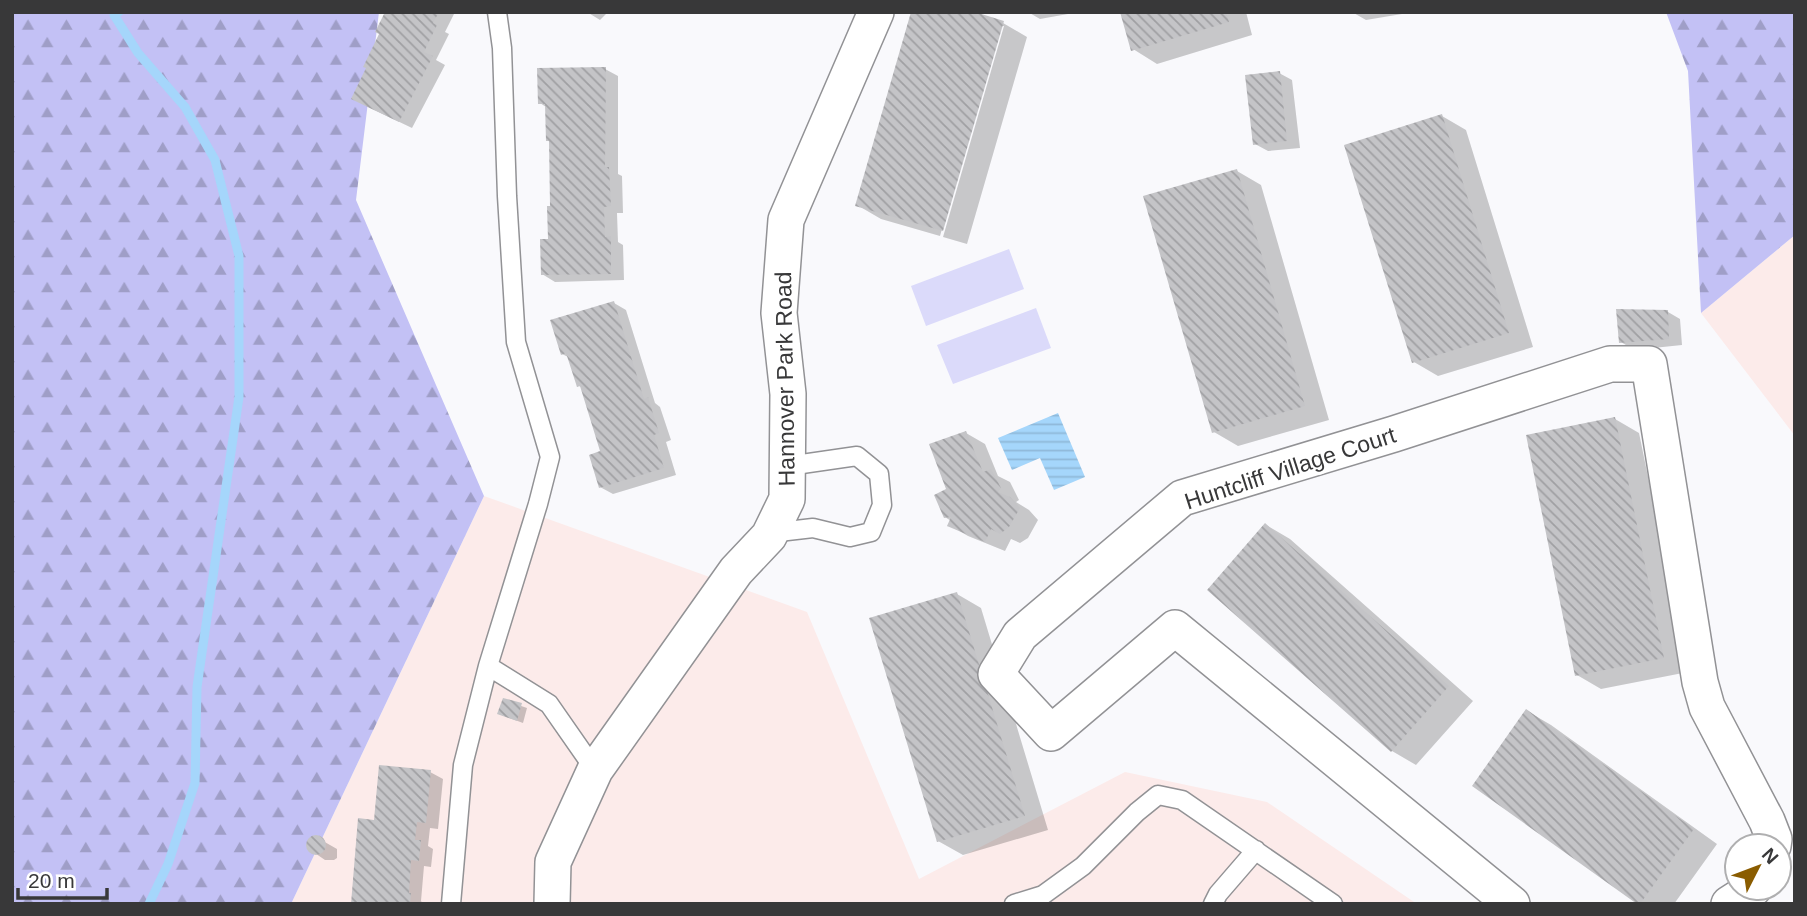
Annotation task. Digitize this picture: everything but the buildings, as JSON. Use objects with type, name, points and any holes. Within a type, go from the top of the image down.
[{"type":"street","name":"Hannover Park Road","points":[[552,904],[553,862],[595,770],[736,571],[770,533],[787,499],[788,394],[779,313],[786,220],[876,12]]},
{"type":"street","name":"Huntcliff Village Court","points":[[1512,904],[1175,628],[1051,733],[996,674],[1020,635],[1182,498],[1394,434],[1610,364],[1649,364],[1700,682],[1707,707],[1771,832]]},
{"type":"lane","points":[[451,904],[463,765],[488,666],[550,457],[516,342],[502,48],[497,12]]},
{"type":"lane","points":[[770,533],[813,528],[850,537],[870,533],[882,505],[879,474],[857,456],[788,466]]},
{"type":"lane","points":[[488,666],[549,704],[595,770]]},
{"type":"lane","points":[[1014,904],[1042,895],[1083,866],[1158,795],[1182,800],[1334,904]]},
{"type":"lane","points":[[1213,904],[1218,894],[1256,850]]},
{"type":"shaded area","points":[[1795,235],[1795,436],[1701,313]]},
{"type":"shaded area","points":[[1009,249],[1024,289],[926,326],[911,286]]},
{"type":"shaded area","points":[[1036,308],[1051,348],[953,384],[937,345]]},
{"type":"shaded area","points":[[1058,413],[1085,477],[1054,490],[1040,458],[1012,470],[998,438]]},
{"type":"shaded area","points":[[484,496],[807,612],[919,879],[1125,772],[1267,802],[1417,904],[291,904]]},
{"type":"green space","points":[[12,12],[379,12],[356,200],[484,496],[291,904],[12,904]]},
{"type":"green space","points":[[1666,12],[1795,12],[1795,235],[1701,313],[1688,71]]},
{"type":"waterway","points":[[119,12],[114,15],[138,53],[185,107],[215,160],[239,256],[239,397],[197,687],[195,783],[168,864],[149,904]]}]
